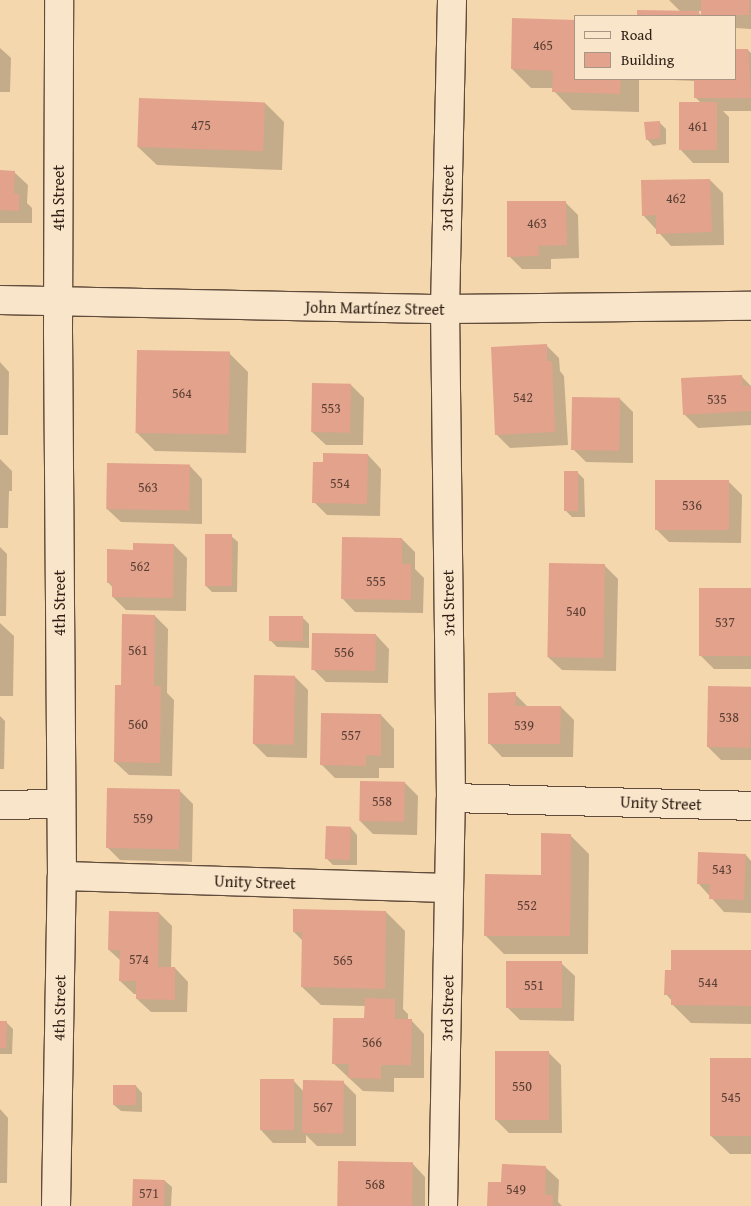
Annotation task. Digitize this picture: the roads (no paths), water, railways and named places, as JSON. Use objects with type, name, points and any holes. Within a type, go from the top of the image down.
[{"type":"street","name":"4th Street","points":[[56,1206],[62,876],[58,301],[59,0]]},
{"type":"street","name":"3rd Street","points":[[443,1206],[450,798],[445,309],[452,0]]},
{"type":"street","name":"John Martínez Street","points":[[0,300],[445,309],[751,306]]},
{"type":"street","name":"Unity Street","points":[[450,798],[751,806]]},
{"type":"street","points":[[0,804],[60,804]]},
{"type":"street","name":"Unity Street","points":[[62,876],[449,888]]}]
